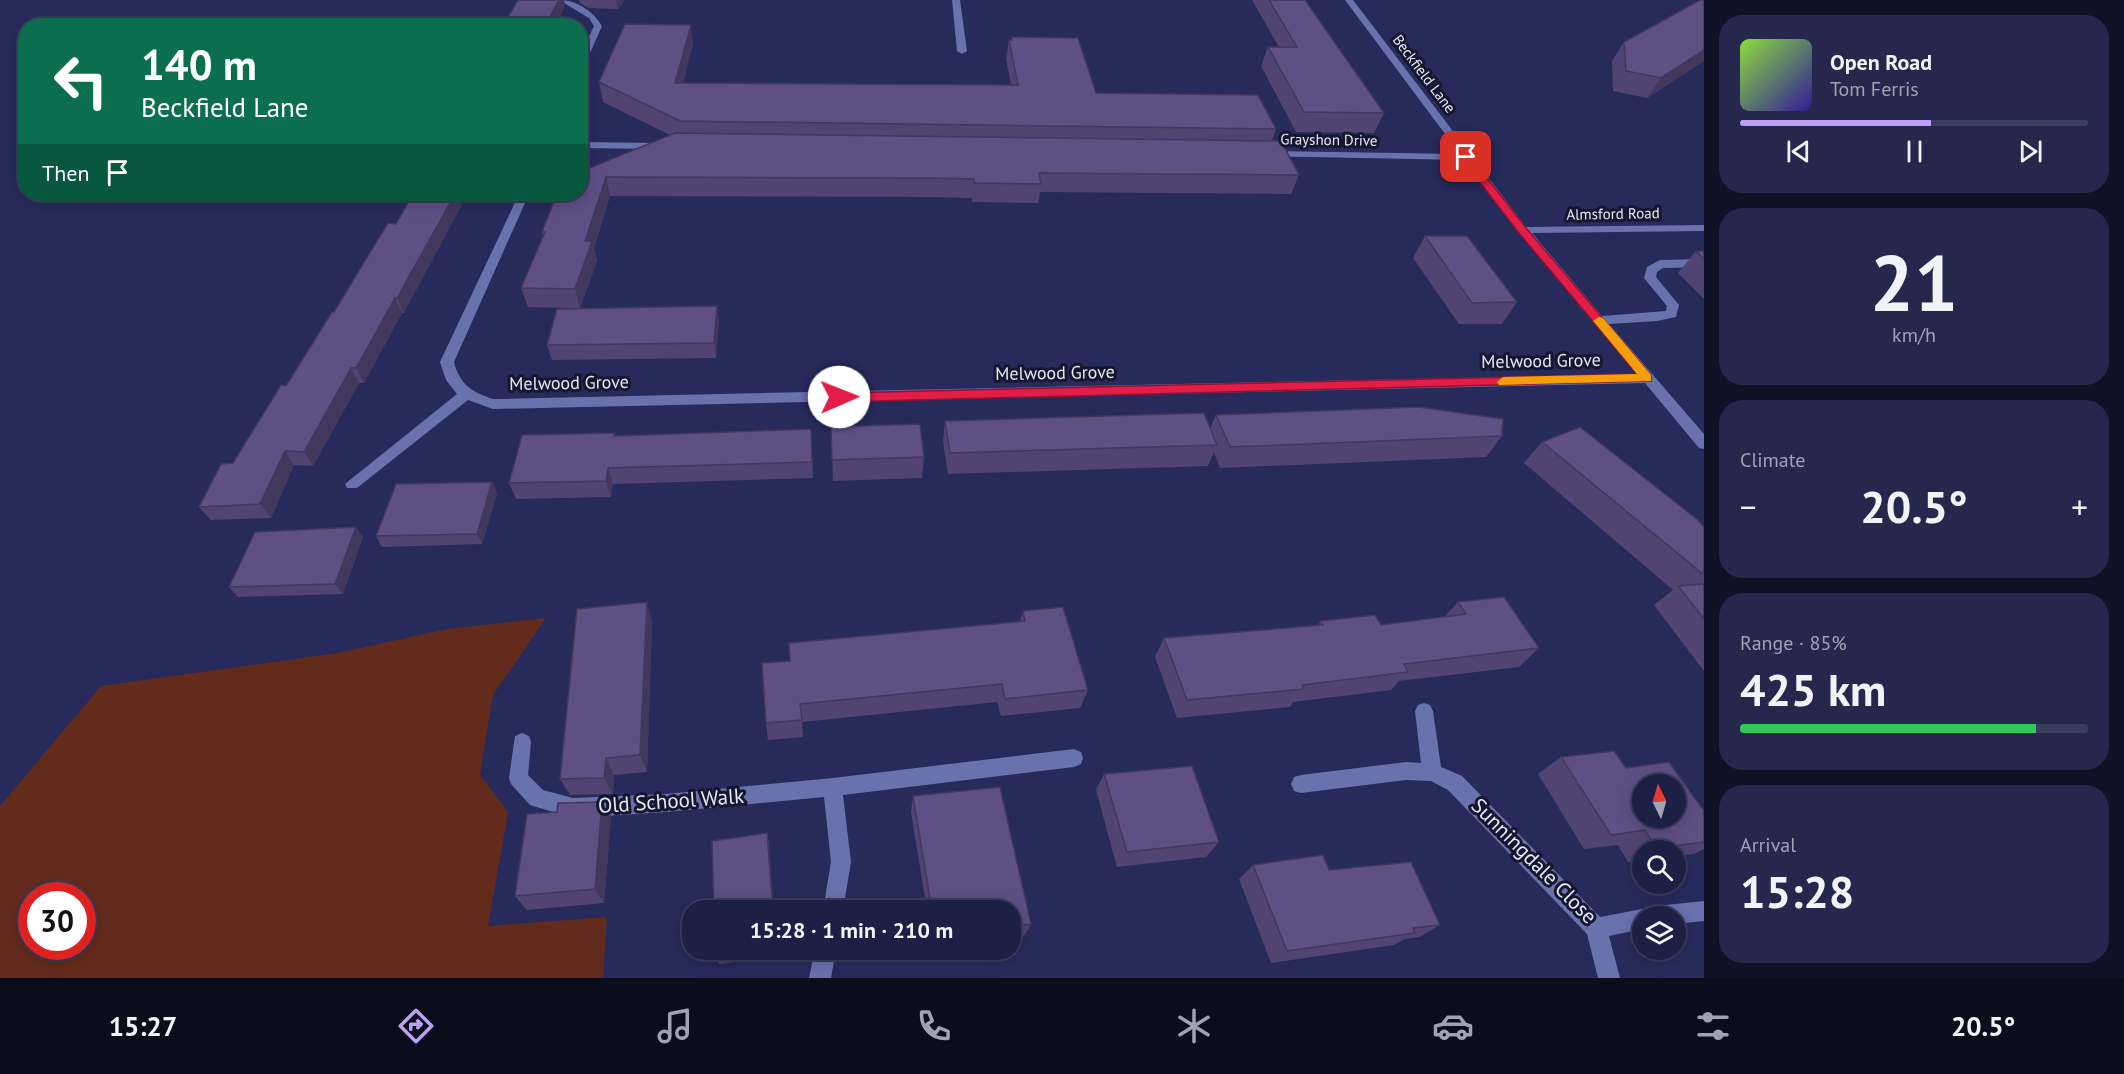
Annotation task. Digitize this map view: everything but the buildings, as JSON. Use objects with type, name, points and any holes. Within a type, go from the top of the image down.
[{"type":"street","points":[[563,0],[592,15],[598,26],[588,49]]},
{"type":"street","points":[[956,0],[962,51]]},
{"type":"street","name":"Beckfield Lane","points":[[1349,0],[1523,230],[1704,444]]},
{"type":"street","points":[[588,145],[674,146]]},
{"type":"street","name":"Grayshon Drive","points":[[1251,154],[1466,157]]},
{"type":"street","points":[[352,484],[465,395],[451,380],[447,362],[521,201]]},
{"type":"street","name":"Almsford Road","points":[[1523,230],[1704,228]]},
{"type":"street","points":[[1598,320],[1672,314],[1673,305],[1650,278],[1651,270],[1660,264],[1704,263]]},
{"type":"street","name":"Melwood Grove","points":[[465,395],[494,404],[530,404],[1647,378]]},
{"type":"street","points":[[1424,711],[1432,772]]},
{"type":"street","name":"Old School Walk","points":[[522,742],[518,778],[537,798],[573,808],[833,787],[1074,758]]},
{"type":"street","name":"Sunningdale Close","points":[[1301,784],[1406,771],[1432,772],[1455,783],[1596,928],[1632,921]]},
{"type":"street","points":[[833,787],[841,862],[835,900]]},
{"type":"street","points":[[1686,913],[1704,911]]},
{"type":"street","points":[[1596,928],[1609,978]]},
{"type":"street","points":[[820,978],[824,960]]},
{"type":"shaded area","points":[[546,618],[493,695],[480,775],[508,812],[488,926],[607,917],[603,978],[0,978],[0,806],[101,686],[338,653],[447,629]]},
{"type":"slow traffic","points":[[1503,382],[1647,378],[1599,321]]},
{"type":"route","points":[[839,397],[1647,378],[1523,230],[1466,157]]}]
